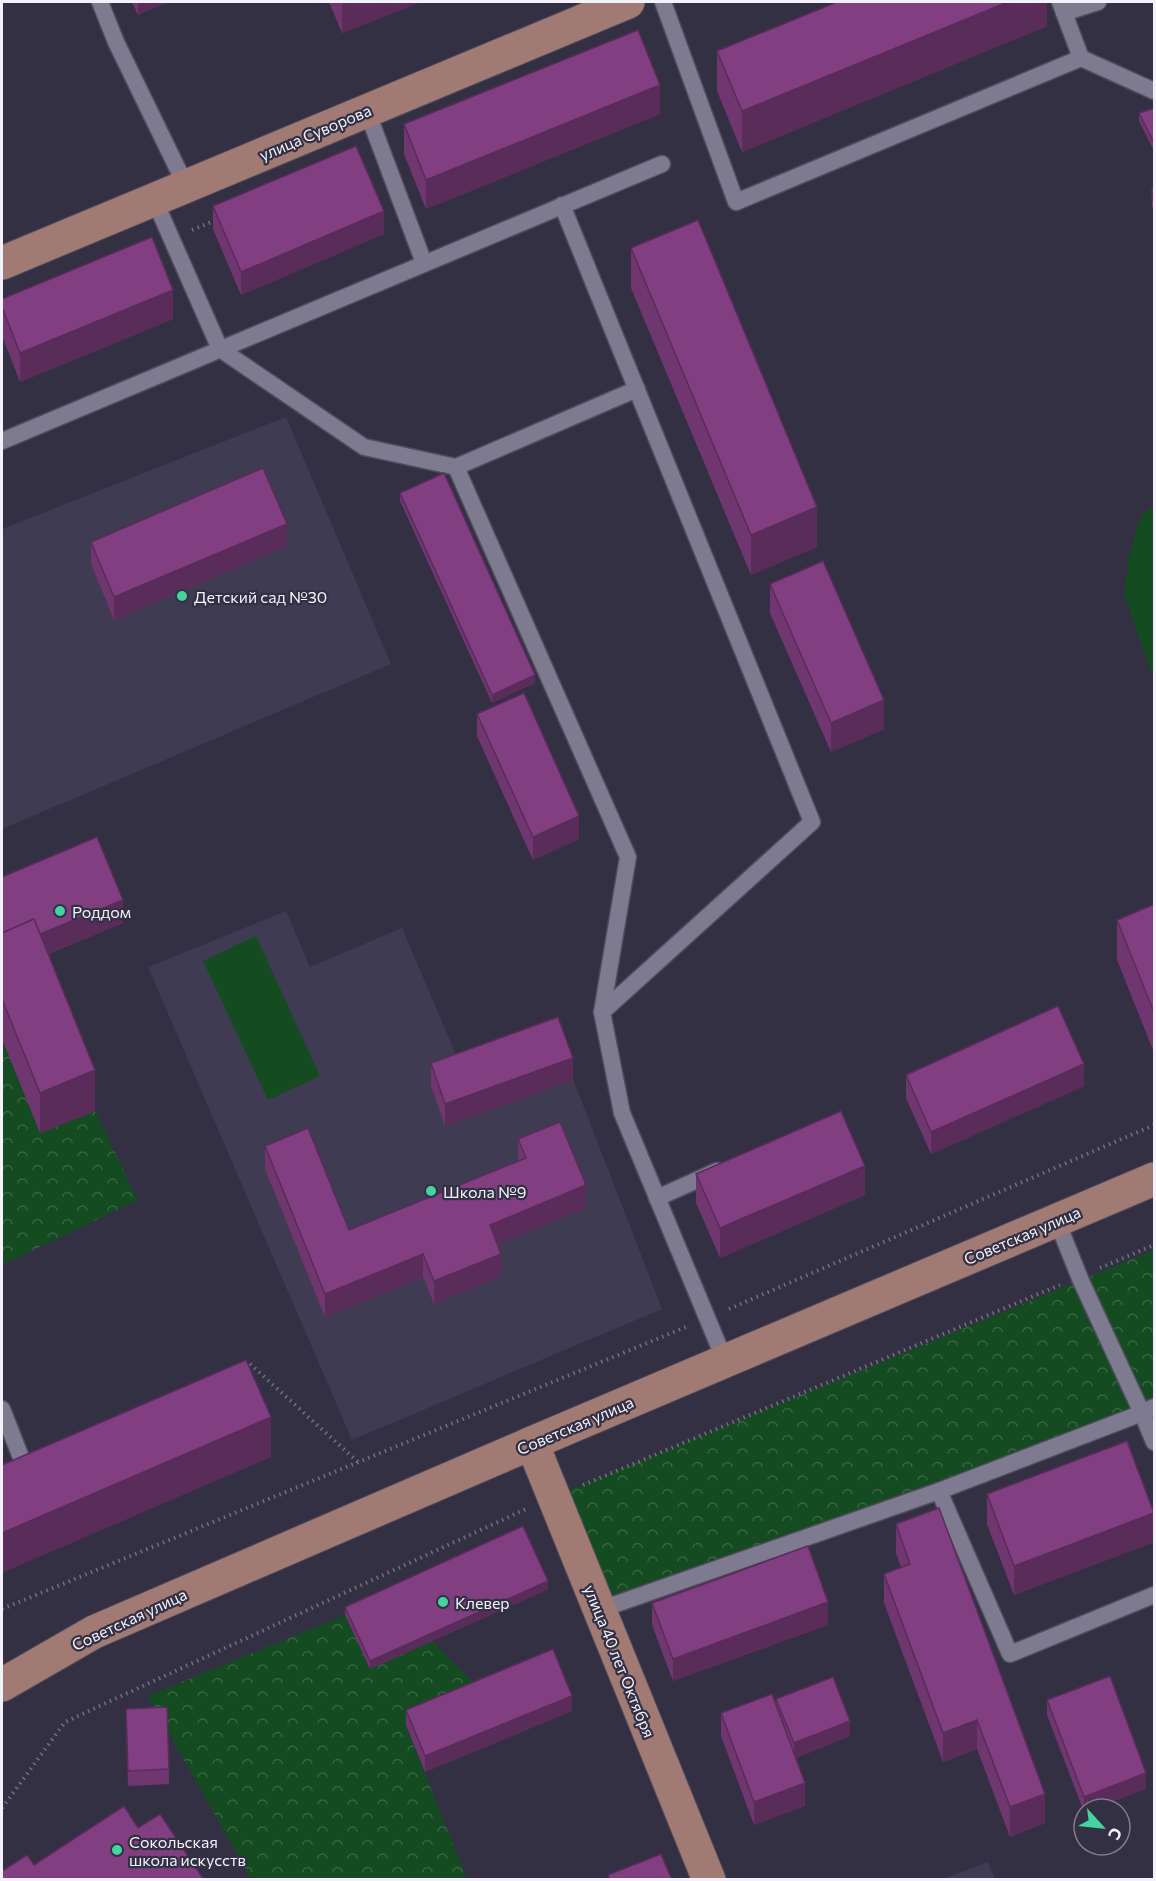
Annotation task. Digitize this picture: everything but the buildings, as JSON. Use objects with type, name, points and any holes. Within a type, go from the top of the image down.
[{"type":"main road","name":"улица Суворова","points":[[2,263],[628,2]]},
{"type":"main road","name":"Советская улица","points":[[2,1685],[94,1632],[532,1443],[1155,1179]]},
{"type":"main road","name":"улица 40 лет Октября","points":[[532,1443],[709,1880]]},
{"type":"lane","points":[[100,2],[116,42],[186,186]]},
{"type":"lane","points":[[663,2],[736,202],[1081,58]]},
{"type":"lane","points":[[1098,2],[1062,7],[1081,58],[1155,91]]},
{"type":"lane","points":[[367,111],[424,263]]},
{"type":"lane","points":[[2,441],[662,164]]},
{"type":"lane","points":[[154,200],[220,349],[364,447],[456,467],[637,389]]},
{"type":"lane","points":[[562,205],[812,822],[602,1012]]},
{"type":"lane","points":[[456,467],[628,858],[602,1012],[622,1113],[725,1361]]},
{"type":"lane","points":[[657,1198],[734,1163]]},
{"type":"lane","points":[[1057,1221],[1079,1276],[1148,1410],[1155,1442]]},
{"type":"lane","points":[[2,1409],[22,1460]]},
{"type":"lane","points":[[599,1610],[939,1491],[1148,1410]]},
{"type":"lane","points":[[939,1491],[1010,1654],[1155,1595]]},
{"type":"path","points":[[189,231],[222,218]]},
{"type":"path","points":[[2,1609],[707,1318],[1155,1125]]},
{"type":"path","points":[[2,1808],[65,1722],[499,1521],[1155,1245]]},
{"type":"path","points":[[250,1364],[358,1462]]},
{"type":"shaded area","name":"Детский сад №30","points":[[286,417],[391,664],[2,829],[2,529]]},
{"type":"shaded area","name":"Школа №9","points":[[286,911],[310,967],[402,928],[464,1073],[558,1040],[662,1309],[352,1440],[148,967]]},
{"type":"shaded area","points":[[988,1862],[995,1879],[943,1879]]},
{"type":"green space","points":[[1154,504],[1154,681],[1124,595],[1129,556],[1141,516]]},
{"type":"green space","points":[[256,936],[320,1076],[268,1100],[203,961]]},
{"type":"green space","points":[[2,1039],[40,1133],[95,1111],[138,1200],[2,1265]]},
{"type":"green space","points":[[1154,1250],[1154,1407],[599,1610],[554,1497]]},
{"type":"green space","points":[[345,1615],[370,1669],[432,1641],[484,1693],[406,1726],[467,1879],[251,1879],[148,1696]]},
{"type":"place","name":"Детский сад №30","points":[[182,596]]},
{"type":"place","name":"Роддом","points":[[60,911]]},
{"type":"place","name":"Школа №9","points":[[431,1191]]},
{"type":"place","name":"Клевер","points":[[443,1602]]},
{"type":"place","name":"Сокольская школа искусств","points":[[117,1850]]}]
